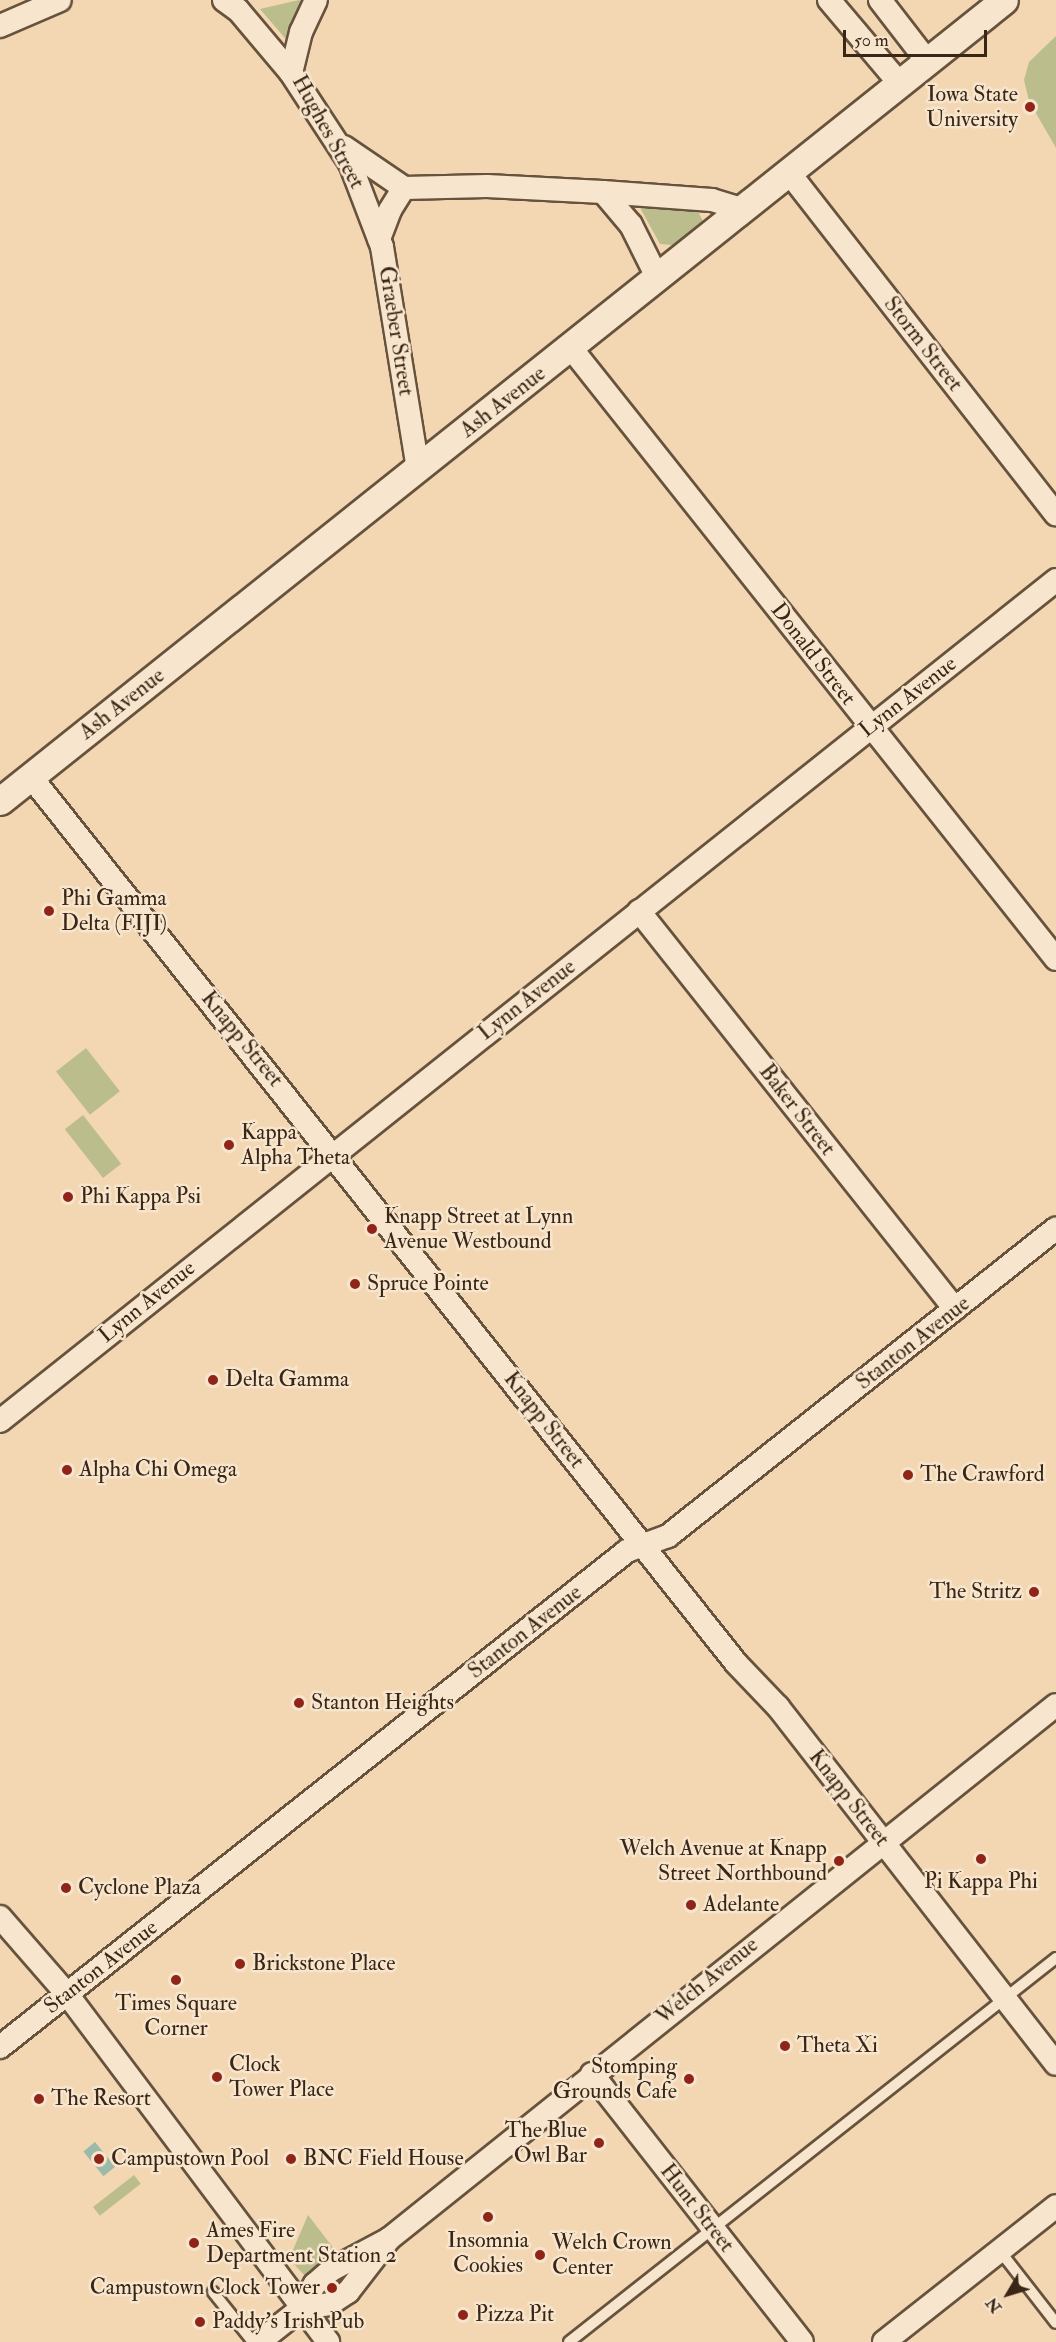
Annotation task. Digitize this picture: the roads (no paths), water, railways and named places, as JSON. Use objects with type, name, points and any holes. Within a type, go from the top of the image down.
[{"type":"street","points":[[0,26],[60,0]]},
{"type":"street","points":[[224,0],[238,10],[291,73]]},
{"type":"street","name":"Hughes Street","points":[[316,0],[302,32],[291,73],[338,143],[363,197]]},
{"type":"street","points":[[829,0],[900,84]]},
{"type":"street","points":[[880,0],[928,62]]},
{"type":"street","name":"Ash Avenue","points":[[0,801],[790,174],[1004,0]]},
{"type":"street","points":[[338,143],[374,171],[404,188],[487,186],[603,192],[712,200],[744,210]]},
{"type":"street","name":"Storm Street","points":[[790,174],[1056,514]]},
{"type":"street","points":[[379,239],[390,210],[404,188]]},
{"type":"street","points":[[603,192],[630,225],[658,279]]},
{"type":"street","name":"Graeber Street","points":[[363,197],[379,239],[418,469]]},
{"type":"street","name":"Donald Street","points":[[571,348],[1056,959]]},
{"type":"street","name":"Lynn Avenue","points":[[0,1421],[333,1153],[1056,580]]},
{"type":"street","name":"Knapp Street","points":[[31,777],[333,1153],[642,1544],[883,1842],[1056,2064]]},
{"type":"street","name":"Baker Street","points":[[639,911],[955,1309]]},
{"type":"street","name":"Stanton Avenue","points":[[0,2047],[623,1554],[642,1544],[668,1536],[1056,1229]]},
{"type":"street","name":"Welch Avenue","points":[[259,2342],[302,2308],[315,2284],[331,2270],[389,2239],[592,2074],[1056,1705]]},
{"type":"street","points":[[0,1917],[67,1994],[328,2342]]},
{"type":"street","name":"Hunt Street","points":[[592,2074],[802,2342]]},
{"type":"street","points":[[884,2342],[1056,2206]]},
{"type":"lane","points":[[569,2342],[1056,1958]]},
{"type":"lane","points":[[1000,2251],[1056,2323]]},
{"type":"lane","points":[[213,2292],[253,2342]]},
{"type":"place","name":"Iowa State University","points":[[1030,107]]},
{"type":"place","name":"Phi Gamma Delta (FIJI)","points":[[49,911]]},
{"type":"place","name":"Kappa Alpha Theta","points":[[229,1145]]},
{"type":"place","name":"Phi Kappa Psi","points":[[68,1197]]},
{"type":"place","name":"Knapp Street at Lynn Avenue Westbound","points":[[372,1229]]},
{"type":"place","name":"Spruce Pointe","points":[[355,1284]]},
{"type":"place","name":"Delta Gamma","points":[[213,1380]]},
{"type":"place","name":"Alpha Chi Omega","points":[[67,1470]]},
{"type":"place","name":"The Crawford","points":[[908,1475]]},
{"type":"place","name":"The Stritz","points":[[1034,1592]]},
{"type":"place","name":"Stanton Heights","points":[[299,1703]]},
{"type":"place","name":"Pi Kappa Phi","points":[[981,1859]]},
{"type":"place","name":"Welch Avenue at Knapp Street Northbound","points":[[839,1861]]},
{"type":"place","name":"Cyclone Plaza","points":[[66,1888]]},
{"type":"place","name":"Adelante","points":[[691,1905]]},
{"type":"place","name":"Brickstone Place","points":[[240,1964]]},
{"type":"place","name":"Times Square Corner","points":[[176,1980]]},
{"type":"place","name":"Theta Xi","points":[[785,2046]]},
{"type":"place","name":"Clock Tower Place","points":[[217,2077]]},
{"type":"place","name":"Stomping Grounds Cafe","points":[[689,2079]]},
{"type":"place","name":"The Resort","points":[[39,2099]]},
{"type":"place","name":"The Blue Owl Bar","points":[[599,2143]]},
{"type":"place","name":"Campustown Pool","points":[[99,2159]]},
{"type":"place","name":"BNC Field House","points":[[291,2159]]},
{"type":"place","name":"Insomnia Cookies","points":[[488,2217]]},
{"type":"place","name":"Ames Fire Department Station 2","points":[[194,2243]]},
{"type":"place","name":"Welch Crown Center","points":[[540,2255]]},
{"type":"place","name":"Campustown Clock Tower","points":[[332,2288]]},
{"type":"place","name":"Pizza Pit","points":[[463,2315]]},
{"type":"place","name":"Paddy's Irish Pub","points":[[200,2322]]}]
